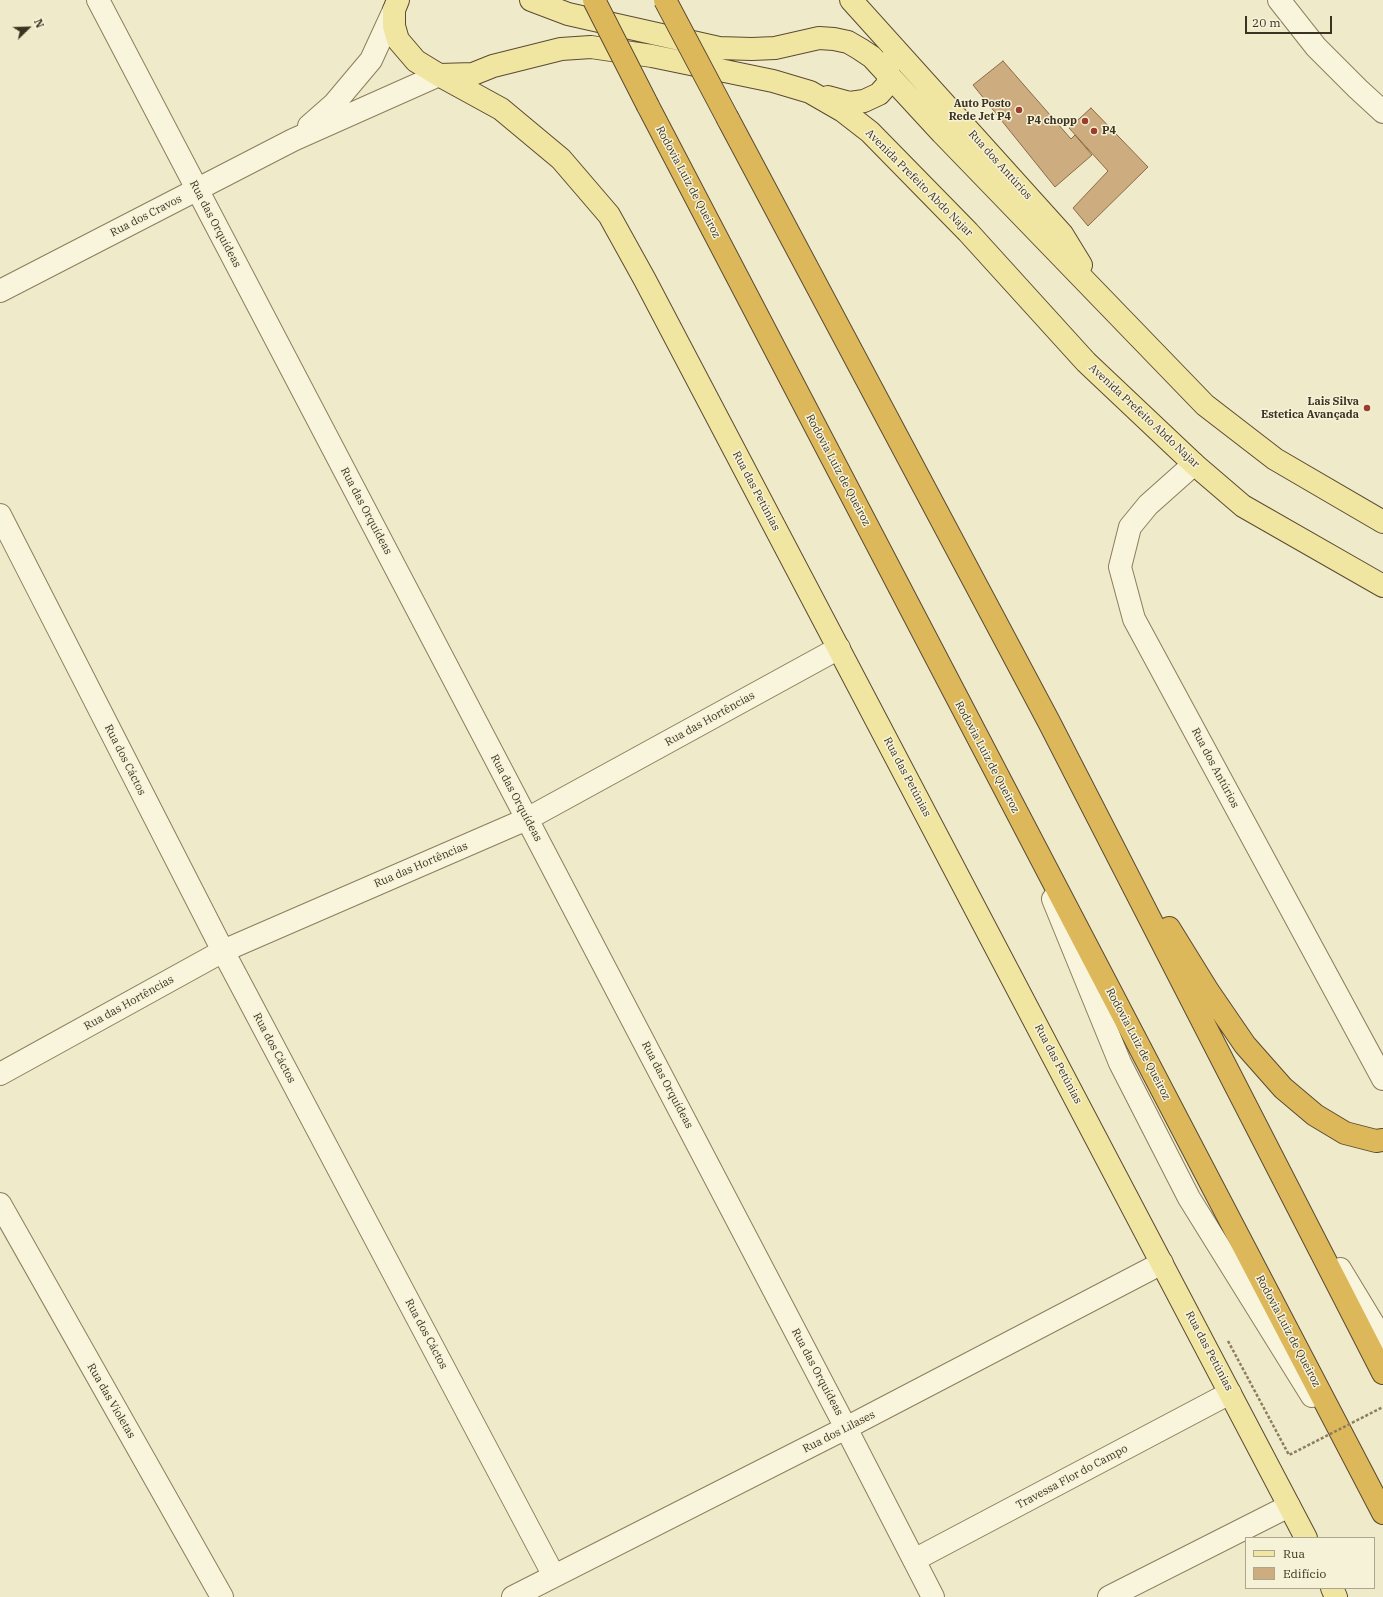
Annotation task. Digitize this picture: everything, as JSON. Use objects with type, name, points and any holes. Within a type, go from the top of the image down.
[{"type":"highway","name":"Rodovia Luiz de Queiroz","points":[[594,0],[1022,824],[1378,1504]]},
{"type":"highway","points":[[665,0],[1048,722],[1383,1374]]},
{"type":"highway","points":[[1048,722],[1200,978],[1245,1045],[1283,1088],[1315,1115],[1345,1133],[1376,1141],[1383,1140]]},
{"type":"main road","points":[[532,0],[568,14],[719,48],[775,48],[819,38],[848,42],[860,49],[872,58],[889,75],[947,139],[1205,405],[1275,459],[1383,522]]},
{"type":"main road","name":"Rua dos Antúrios","points":[[851,0],[1062,234],[1105,303]]},
{"type":"main road","points":[[396,5],[394,26],[398,40],[416,61],[439,76]]},
{"type":"main road","points":[[810,92],[850,103],[864,101],[878,94],[887,85],[889,75],[882,45],[872,23]]},
{"type":"main road","name":"Avenida Prefeito Abdo Najar","points":[[439,76],[473,74],[493,66],[561,49],[591,47],[652,56],[773,81],[810,92],[843,111],[870,132],[968,232],[1086,362],[1194,464],[1243,506],[1383,586]]},
{"type":"main road","name":"Rua das Petúnias","points":[[439,76],[502,109],[561,159],[609,215],[645,280],[839,648],[1305,1537]]},
{"type":"street","name":"Rua das Orquídeas","points":[[98,0],[846,1428],[933,1597]]},
{"type":"street","points":[[1279,0],[1316,47],[1383,112]]},
{"type":"street","name":"Rua dos Cravos","points":[[293,140],[334,104],[371,60],[396,5]]},
{"type":"street","name":"Rua dos Cravos","points":[[0,291],[293,140],[439,76]]},
{"type":"street","name":"Rua dos Antúrios","points":[[1194,464],[1148,505],[1130,527],[1120,567],[1134,619],[1383,1079]]},
{"type":"street","name":"Rua dos Cáctos","points":[[0,515],[222,951],[554,1576]]},
{"type":"street","name":"Rua das Hortências","points":[[0,1074],[222,951],[527,819],[839,648]]},
{"type":"street","points":[[1280,1172],[1383,1340]]},
{"type":"street","name":"Rua das Violetas","points":[[0,1204],[222,1597]]},
{"type":"street","name":"Rua dos Lilases","points":[[514,1597],[846,1428],[1162,1263]]},
{"type":"street","name":"Travessa Flor do Campo","points":[[914,1560],[1230,1393]]},
{"type":"street","points":[[1109,1597],[1289,1506]]},
{"type":"path","points":[[1228,1341],[1289,1455],[1383,1407]]},
{"type":"building","name":"Auto Posto Rede Jet P4","points":[[1003,61],[1071,139],[1075,135],[1092,155],[1055,187],[973,85]]},
{"type":"building","points":[[1091,108],[1148,167],[1088,226],[1073,208],[1108,171],[1069,128]]},
{"type":"place","name":"Auto Posto Rede Jet P4","points":[[1019,110]]},
{"type":"place","name":"P4 chopp","points":[[1085,121]]},
{"type":"place","name":"P4","points":[[1094,131]]},
{"type":"place","name":"Lais Silva Estetica Avançada","points":[[1367,408]]}]
